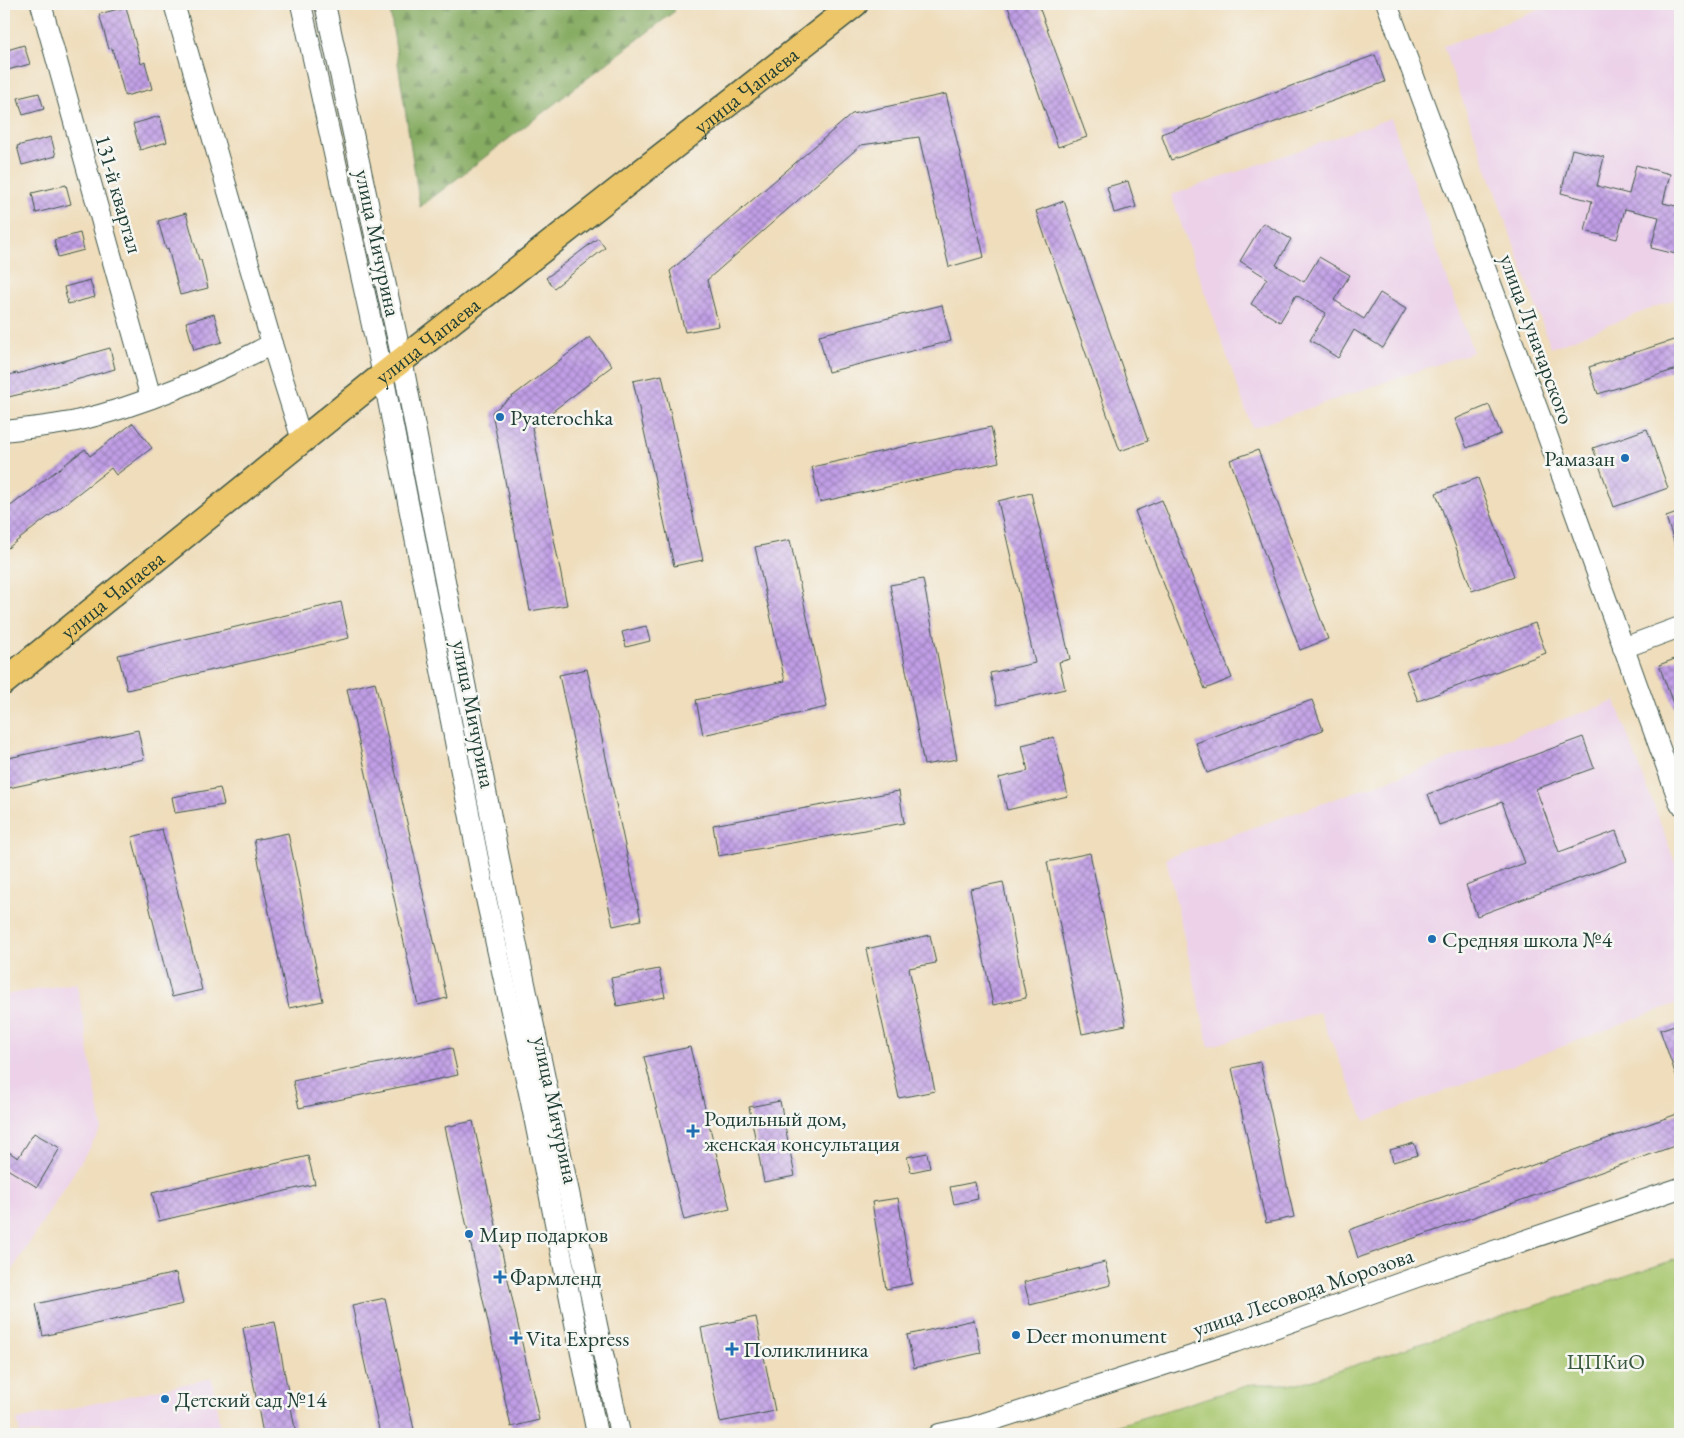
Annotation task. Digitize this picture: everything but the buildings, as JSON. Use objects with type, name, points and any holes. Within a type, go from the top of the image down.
[{"type":"main road","name":"улица Чапаева","points":[[4,682],[392,368],[856,4]]},
{"type":"street","name":"131-й квартал","points":[[41,4],[151,398]]},
{"type":"street","points":[[174,4],[272,344],[302,440]]},
{"type":"street","name":"улица Мичурина","points":[[301,4],[392,368],[620,1434]]},
{"type":"street","name":"улица Мичурина","points":[[325,4],[392,368],[484,894],[532,1107],[597,1434]]},
{"type":"street","name":"улица Луначарского","points":[[1387,4],[1680,804]]},
{"type":"street","points":[[4,431],[76,421],[151,398],[211,374],[272,344]]},
{"type":"street","points":[[1624,648],[1680,627]]},
{"type":"street","name":"улица Лесовода Морозова","points":[[938,1434],[972,1427],[1225,1345],[1414,1278],[1680,1188]]},
{"type":"shaded area","points":[[1555,4],[1680,4],[1680,297],[1551,348],[1443,46]]},
{"type":"shaded area","points":[[1391,118],[1473,352],[1252,428],[1171,195]]},
{"type":"shaded area","name":"Средняя школа №4","points":[[1615,701],[1680,876],[1680,1002],[1365,1121],[1319,1012],[1209,1047],[1166,858]]},
{"type":"shaded area","points":[[77,983],[102,1128],[4,1283],[4,995]]},
{"type":"shaded area","name":"Детский сад №14","points":[[212,1378],[221,1434],[20,1434],[17,1420]]},
{"type":"green space","points":[[389,4],[670,4],[675,11],[420,207]]},
{"type":"green space","name":"ЦПКиО","points":[[1680,1258],[1680,1434],[1089,1434],[1253,1384],[1298,1384]]},
{"type":"place","name":"Pyaterochka","points":[[500,417]]},
{"type":"place","name":"Рамазан","points":[[1625,458]]},
{"type":"place","name":"Средняя школа №4","points":[[1432,939]]},
{"type":"place","name":"Родильный дом, женская консультация","points":[[693,1131]]},
{"type":"place","name":"Мир подарков","points":[[469,1234]]},
{"type":"place","name":"Фармленд","points":[[500,1277]]},
{"type":"place","name":"Deer monument","points":[[1016,1335]]},
{"type":"place","name":"Vita Express","points":[[516,1338]]},
{"type":"place","name":"Поликлиника","points":[[732,1349]]},
{"type":"place","name":"Детский сад №14","points":[[165,1399]]}]
